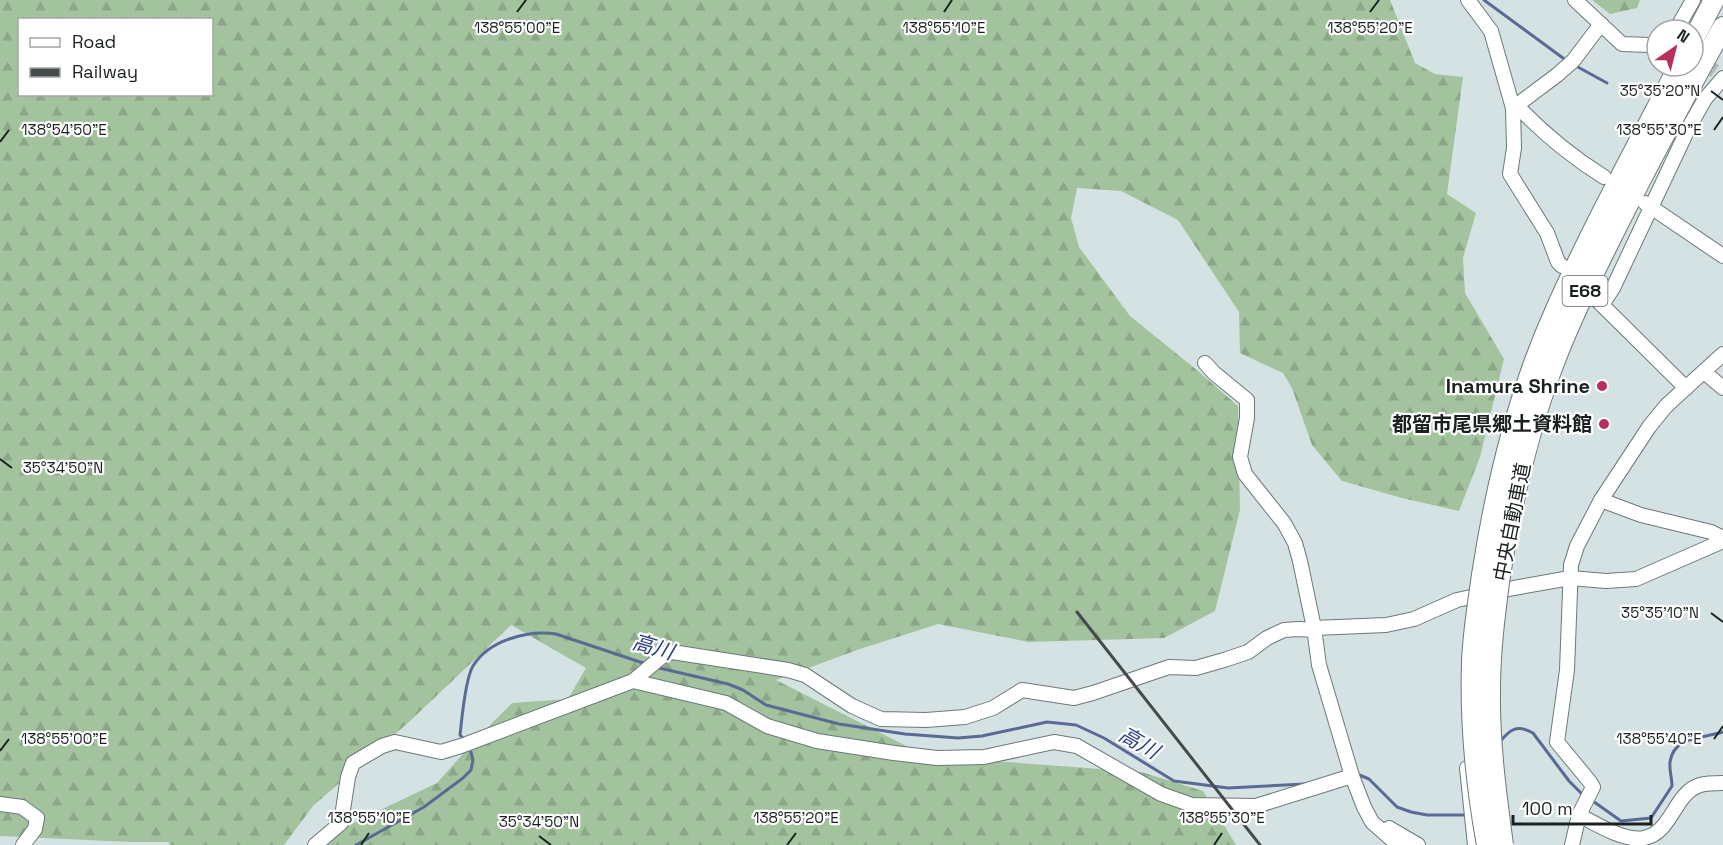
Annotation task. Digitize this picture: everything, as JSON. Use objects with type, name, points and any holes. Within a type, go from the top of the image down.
[{"type":"highway","points":[[1705,18],[1714,0]]},
{"type":"highway","name":"中央自動車道","points":[[1486,845],[1474,754],[1472,660],[1491,575],[1527,448],[1551,369],[1594,271],[1660,141],[1723,27]]},
{"type":"highway","name":"中央自動車道","points":[[1503,845],[1493,765],[1490,689],[1491,575],[1488,536],[1508,446],[1555,310],[1638,142],[1673,78]]},
{"type":"street","points":[[1468,0],[1491,31],[1514,106],[1514,148],[1510,174],[1547,233],[1558,262],[1562,266]]},
{"type":"street","points":[[1575,0],[1623,44],[1645,45]]},
{"type":"street","points":[[1683,18],[1693,0]]},
{"type":"street","points":[[1514,106],[1570,63],[1601,24]]},
{"type":"street","points":[[1686,388],[1598,301],[1613,288],[1646,203],[1720,75]]},
{"type":"street","points":[[1514,106],[1564,148],[1604,177]]},
{"type":"street","points":[[1646,203],[1723,256]]},
{"type":"street","points":[[1572,845],[1581,813],[1593,787],[1557,742],[1567,670],[1570,565],[1577,546],[1601,500],[1649,427],[1666,406],[1723,354]]},
{"type":"street","points":[[1204,363],[1247,400],[1247,418],[1240,457],[1245,474],[1284,523],[1295,543],[1318,665],[1352,776],[1372,822],[1398,845]]},
{"type":"street","points":[[1704,372],[1723,388]]},
{"type":"street","points":[[1601,500],[1641,515],[1711,532],[1723,539]]},
{"type":"street","points":[[315,845],[341,823],[352,763],[382,746],[395,742],[441,752],[461,746],[633,681],[665,654],[672,652],[788,670],[806,675],[852,706],[881,719],[926,720],[965,717],[993,708],[1022,690],[1074,698],[1169,667],[1196,668],[1248,652],[1267,638],[1284,630],[1386,625],[1414,620],[1457,600],[1570,578],[1606,581],[1636,579],[1723,539]]},
{"type":"street","points":[[1469,598],[1464,691],[1465,745],[1475,845]]},
{"type":"street","points":[[633,681],[726,703],[767,726],[817,741],[894,753],[937,758],[984,757],[1054,742],[1077,746],[1161,794],[1192,806],[1256,806],[1352,776]]},
{"type":"street","points":[[1581,813],[1616,833],[1632,838],[1644,838],[1655,833],[1665,824],[1690,791],[1698,785],[1723,783]]},
{"type":"street","points":[[0,804],[22,807],[37,818],[35,829],[23,845]]},
{"type":"street","points":[[1364,807],[1384,825],[1418,845]]},
{"type":"green space","points":[[0,0],[1390,0],[1415,63],[1435,74],[1463,77],[1447,194],[1476,213],[1463,258],[1465,293],[1504,359],[1480,457],[1459,511],[1342,481],[1312,445],[1292,388],[1283,373],[1240,353],[1239,312],[1178,220],[1121,191],[1077,188],[1071,218],[1079,247],[1130,316],[1238,406],[1240,510],[1215,611],[1164,638],[1029,642],[938,624],[857,650],[776,680],[926,756],[1141,772],[1203,791],[1236,845],[307,845],[437,783],[512,703],[568,699],[586,668],[511,625],[410,721],[313,806],[284,845],[170,845],[168,842],[0,836]]},
{"type":"green space","points":[[1592,0],[1640,0],[1637,8],[1610,14]]},
{"type":"waterway","points":[[1484,0],[1567,61]]},
{"type":"waterway","points":[[1576,66],[1607,83]]},
{"type":"waterway","name":"高川","points":[[462,737],[460,735],[464,699],[470,672],[480,657],[499,643],[533,634],[556,634],[646,664]]},
{"type":"waterway","name":"高川","points":[[655,667],[728,684],[743,690],[766,705],[839,724],[905,734],[958,738],[982,736],[1047,722],[1076,725],[1104,738],[1174,781],[1228,788],[1305,784]]},
{"type":"waterway","name":"高川","points":[[1499,743],[1514,729],[1533,733],[1569,781],[1584,796]]},
{"type":"waterway","name":"高川","points":[[1590,799],[1621,821],[1651,818],[1672,786],[1670,762],[1677,747],[1683,742],[1723,732]]},
{"type":"waterway","name":"高川","points":[[356,845],[424,807],[463,778],[471,770],[473,760],[471,752]]},
{"type":"waterway","name":"高川","points":[[1357,774],[1369,779],[1397,807],[1427,815],[1468,815]]},
{"type":"tunnel","points":[[1705,64],[1715,71]]},
{"type":"railway","points":[[1077,612],[1260,845]]},
{"type":"place","name":"Inamura Shrine","points":[[1602,386]]},
{"type":"place","name":"都留市尾県郷土資料館","points":[[1604,424]]}]
